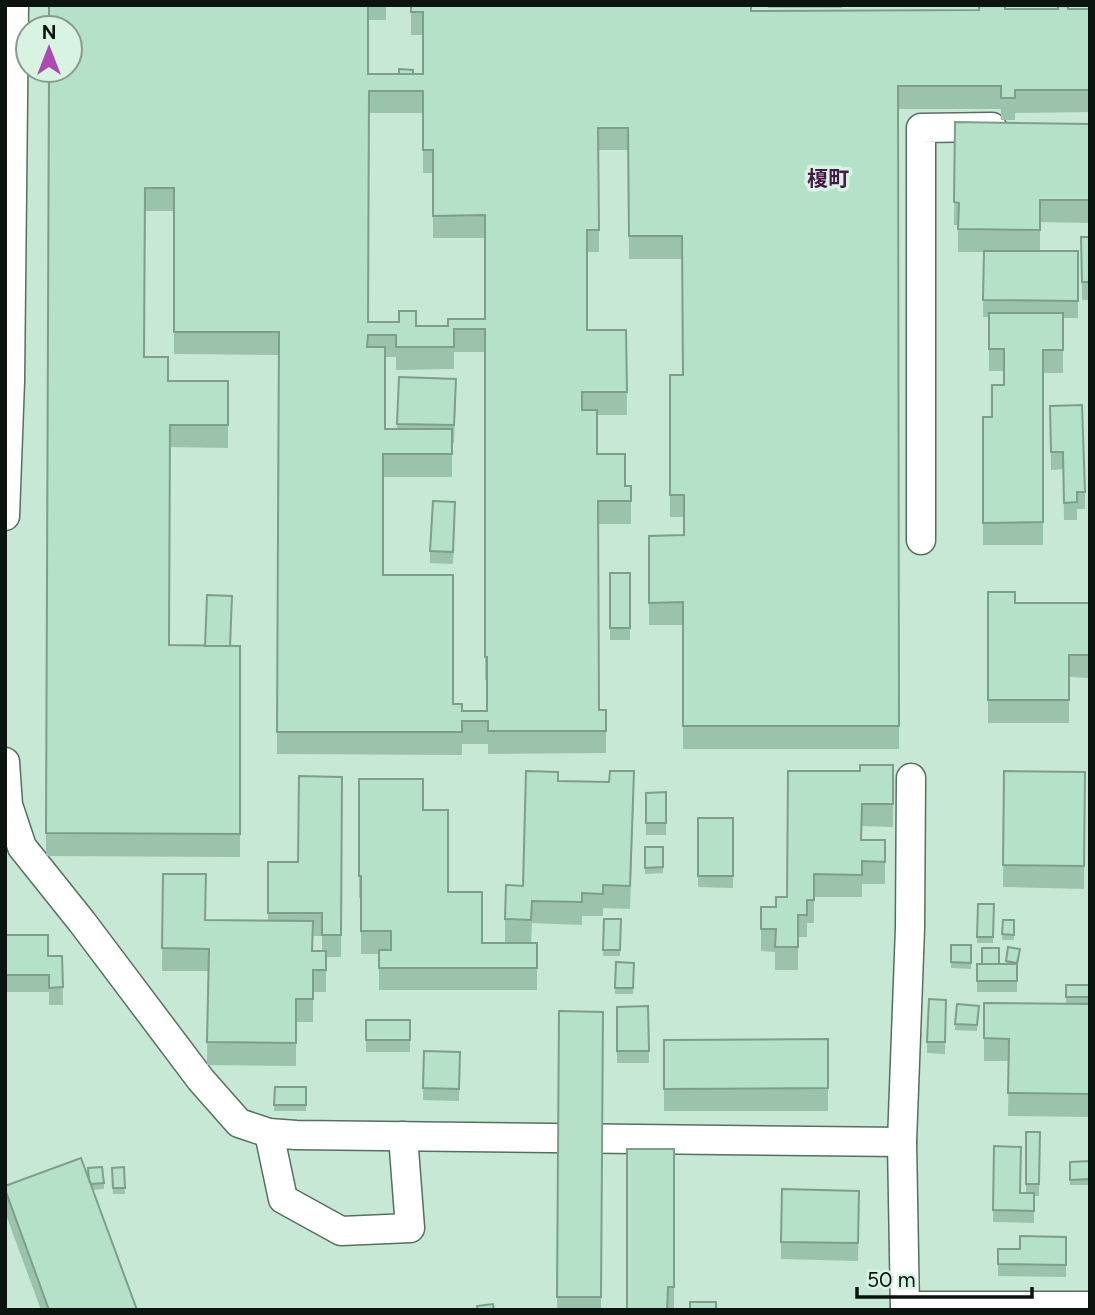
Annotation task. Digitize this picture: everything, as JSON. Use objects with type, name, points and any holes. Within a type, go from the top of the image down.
[{"type":"lane","points":[[5,516],[10,381],[13,5]]},
{"type":"lane","points":[[920,540],[921,128],[1012,127]]},
{"type":"lane","points":[[5,762],[8,805],[22,847],[201,1080],[239,1123],[269,1133],[296,1135],[902,1142]]},
{"type":"lane","points":[[911,778],[911,928],[902,1142],[905,1308],[1090,1306]]},
{"type":"lane","points":[[269,1133],[283,1199],[341,1231],[410,1228],[403,1136]]},
{"type":"shaded area","points":[[5,5],[1090,5],[1090,1310],[5,1310]]},
{"type":"building","points":[[49,5],[368,5],[368,74],[423,74],[423,12],[411,12],[411,5],[751,5],[751,11],[979,10],[979,5],[1005,5],[1005,9],[1058,9],[1058,5],[1068,5],[1068,9],[1090,9],[1090,90],[1015,90],[1015,98],[1001,98],[1001,86],[898,86],[899,726],[683,726],[683,602],[649,603],[649,536],[684,535],[684,495],[670,495],[670,375],[683,375],[682,236],[629,236],[628,128],[598,128],[599,230],[587,230],[587,330],[626,330],[627,392],[582,392],[582,410],[597,410],[597,454],[625,454],[625,486],[631,486],[631,501],[598,501],[599,710],[606,710],[606,731],[488,731],[488,721],[462,721],[462,732],[277,732],[279,332],[174,332],[174,188],[145,188],[144,357],[168,357],[168,381],[228,381],[228,425],[170,425],[169,645],[240,646],[240,834],[46,833],[49,84],[84,84],[84,14],[49,14]],"holes":[[[369,91],[423,91],[423,150],[433,150],[433,216],[485,215],[485,319],[448,319],[448,326],[416,326],[416,311],[399,311],[399,322],[368,322]],[[454,329],[485,329],[487,711],[462,711],[462,704],[453,704],[453,575],[383,575],[383,454],[452,454],[452,429],[385,429],[385,347],[367,347],[368,335],[396,335],[396,347],[454,347]]]},
{"type":"building","points":[[399,69],[413,70],[413,74],[399,74]]},
{"type":"building","points":[[955,122],[1090,124],[1090,200],[1040,200],[1040,230],[958,229],[959,203],[954,202]]},
{"type":"building","points":[[1081,237],[1090,237],[1090,282],[1082,282]]},
{"type":"building","points":[[984,251],[1078,251],[1078,301],[983,300]]},
{"type":"building","points":[[989,313],[1063,313],[1063,350],[1043,350],[1043,522],[983,523],[983,417],[992,417],[992,385],[1004,385],[1004,349],[989,349]]},
{"type":"building","points":[[399,377],[456,379],[454,425],[397,424]]},
{"type":"building","points":[[1082,405],[1085,492],[1077,492],[1077,502],[1064,503],[1063,452],[1051,452],[1050,406]]},
{"type":"building","points":[[433,501],[455,502],[453,552],[430,551]]},
{"type":"building","points":[[610,573],[630,573],[630,628],[610,628]]},
{"type":"building","points":[[988,592],[1015,592],[1015,603],[1090,603],[1090,655],[1069,655],[1069,700],[988,700]]},
{"type":"building","points":[[207,595],[232,596],[230,646],[205,646]]},
{"type":"building","points":[[860,765],[893,765],[893,804],[862,804],[861,840],[885,840],[885,862],[862,861],[862,875],[814,874],[814,900],[807,900],[807,915],[798,915],[798,947],[775,947],[776,929],[761,929],[761,907],[776,907],[776,897],[787,897],[788,771],[860,771]]},
{"type":"building","points":[[526,771],[558,772],[558,781],[609,782],[610,771],[634,771],[630,886],[603,885],[603,894],[582,893],[582,902],[532,901],[531,920],[505,919],[506,885],[523,886]]},
{"type":"building","points":[[1004,771],[1085,772],[1084,866],[1003,865]]},
{"type":"building","points":[[299,776],[342,777],[341,935],[322,935],[322,913],[268,913],[268,862],[298,862]]},
{"type":"building","points":[[359,779],[423,779],[423,810],[448,810],[448,892],[482,892],[482,943],[537,943],[537,968],[379,968],[379,950],[391,950],[391,931],[361,931]]},
{"type":"building","points":[[666,792],[666,823],[646,823],[646,793]]},
{"type":"building","points":[[698,818],[733,818],[733,876],[698,876]]},
{"type":"building","points":[[645,847],[663,847],[663,867],[645,868]]},
{"type":"building","points":[[163,874],[206,874],[205,920],[313,921],[312,951],[326,951],[326,970],[313,970],[313,999],[296,999],[296,1043],[207,1042],[209,949],[162,948]]},
{"type":"building","points":[[978,904],[994,904],[993,937],[977,937]]},
{"type":"building","points":[[1089,904],[1090,997],[1066,997],[1066,985],[1089,985]]},
{"type":"building","points":[[604,919],[621,919],[620,950],[603,950]]},
{"type":"building","points":[[1003,920],[1014,920],[1014,935],[1002,934]]},
{"type":"building","points":[[5,935],[48,935],[48,956],[62,956],[63,987],[49,988],[49,975],[5,975]]},
{"type":"building","points":[[951,945],[971,945],[971,963],[951,962]]},
{"type":"building","points":[[1008,947],[1020,949],[1017,963],[1006,961]]},
{"type":"building","points":[[982,948],[999,948],[999,964],[982,964]]},
{"type":"building","points":[[616,962],[634,963],[633,988],[615,988]]},
{"type":"building","points":[[977,964],[1017,964],[1017,981],[977,981]]},
{"type":"building","points":[[929,999],[946,1000],[945,1042],[927,1042]]},
{"type":"building","points":[[984,1003],[1090,1004],[1090,1094],[1008,1093],[1009,1039],[984,1038]]},
{"type":"building","points":[[957,1004],[979,1006],[977,1025],[955,1024]]},
{"type":"building","points":[[648,1006],[649,1051],[617,1051],[617,1007]]},
{"type":"building","points":[[559,1011],[603,1012],[601,1297],[557,1297]]},
{"type":"building","points":[[366,1020],[410,1020],[410,1040],[366,1040]]},
{"type":"building","points":[[828,1039],[828,1088],[664,1089],[664,1040]]},
{"type":"building","points":[[424,1051],[460,1052],[459,1089],[423,1088]]},
{"type":"building","points":[[275,1087],[306,1087],[306,1105],[274,1105]]},
{"type":"building","points":[[1026,1132],[1040,1132],[1039,1184],[1026,1184]]},
{"type":"building","points":[[994,1146],[1021,1147],[1020,1193],[1034,1193],[1034,1211],[993,1210]]},
{"type":"building","points":[[627,1149],[674,1149],[674,1287],[668,1287],[667,1310],[627,1310]]},
{"type":"building","points":[[81,1158],[137,1310],[49,1310],[5,1186]]},
{"type":"building","points":[[1090,1161],[1090,1179],[1070,1180],[1070,1162]]},
{"type":"building","points":[[102,1167],[104,1183],[91,1184],[88,1168]]},
{"type":"building","points":[[124,1167],[125,1188],[113,1188],[112,1168]]},
{"type":"building","points":[[782,1189],[859,1191],[858,1243],[781,1242]]},
{"type":"building","points":[[1020,1236],[1066,1237],[1066,1265],[998,1264],[998,1249],[1020,1249]]},
{"type":"building","points":[[690,1302],[716,1302],[716,1310],[690,1310]]},
{"type":"building","points":[[493,1304],[494,1310],[478,1310],[477,1306]]},
{"type":"district","name":"榎町","points":[[828,178]]}]
